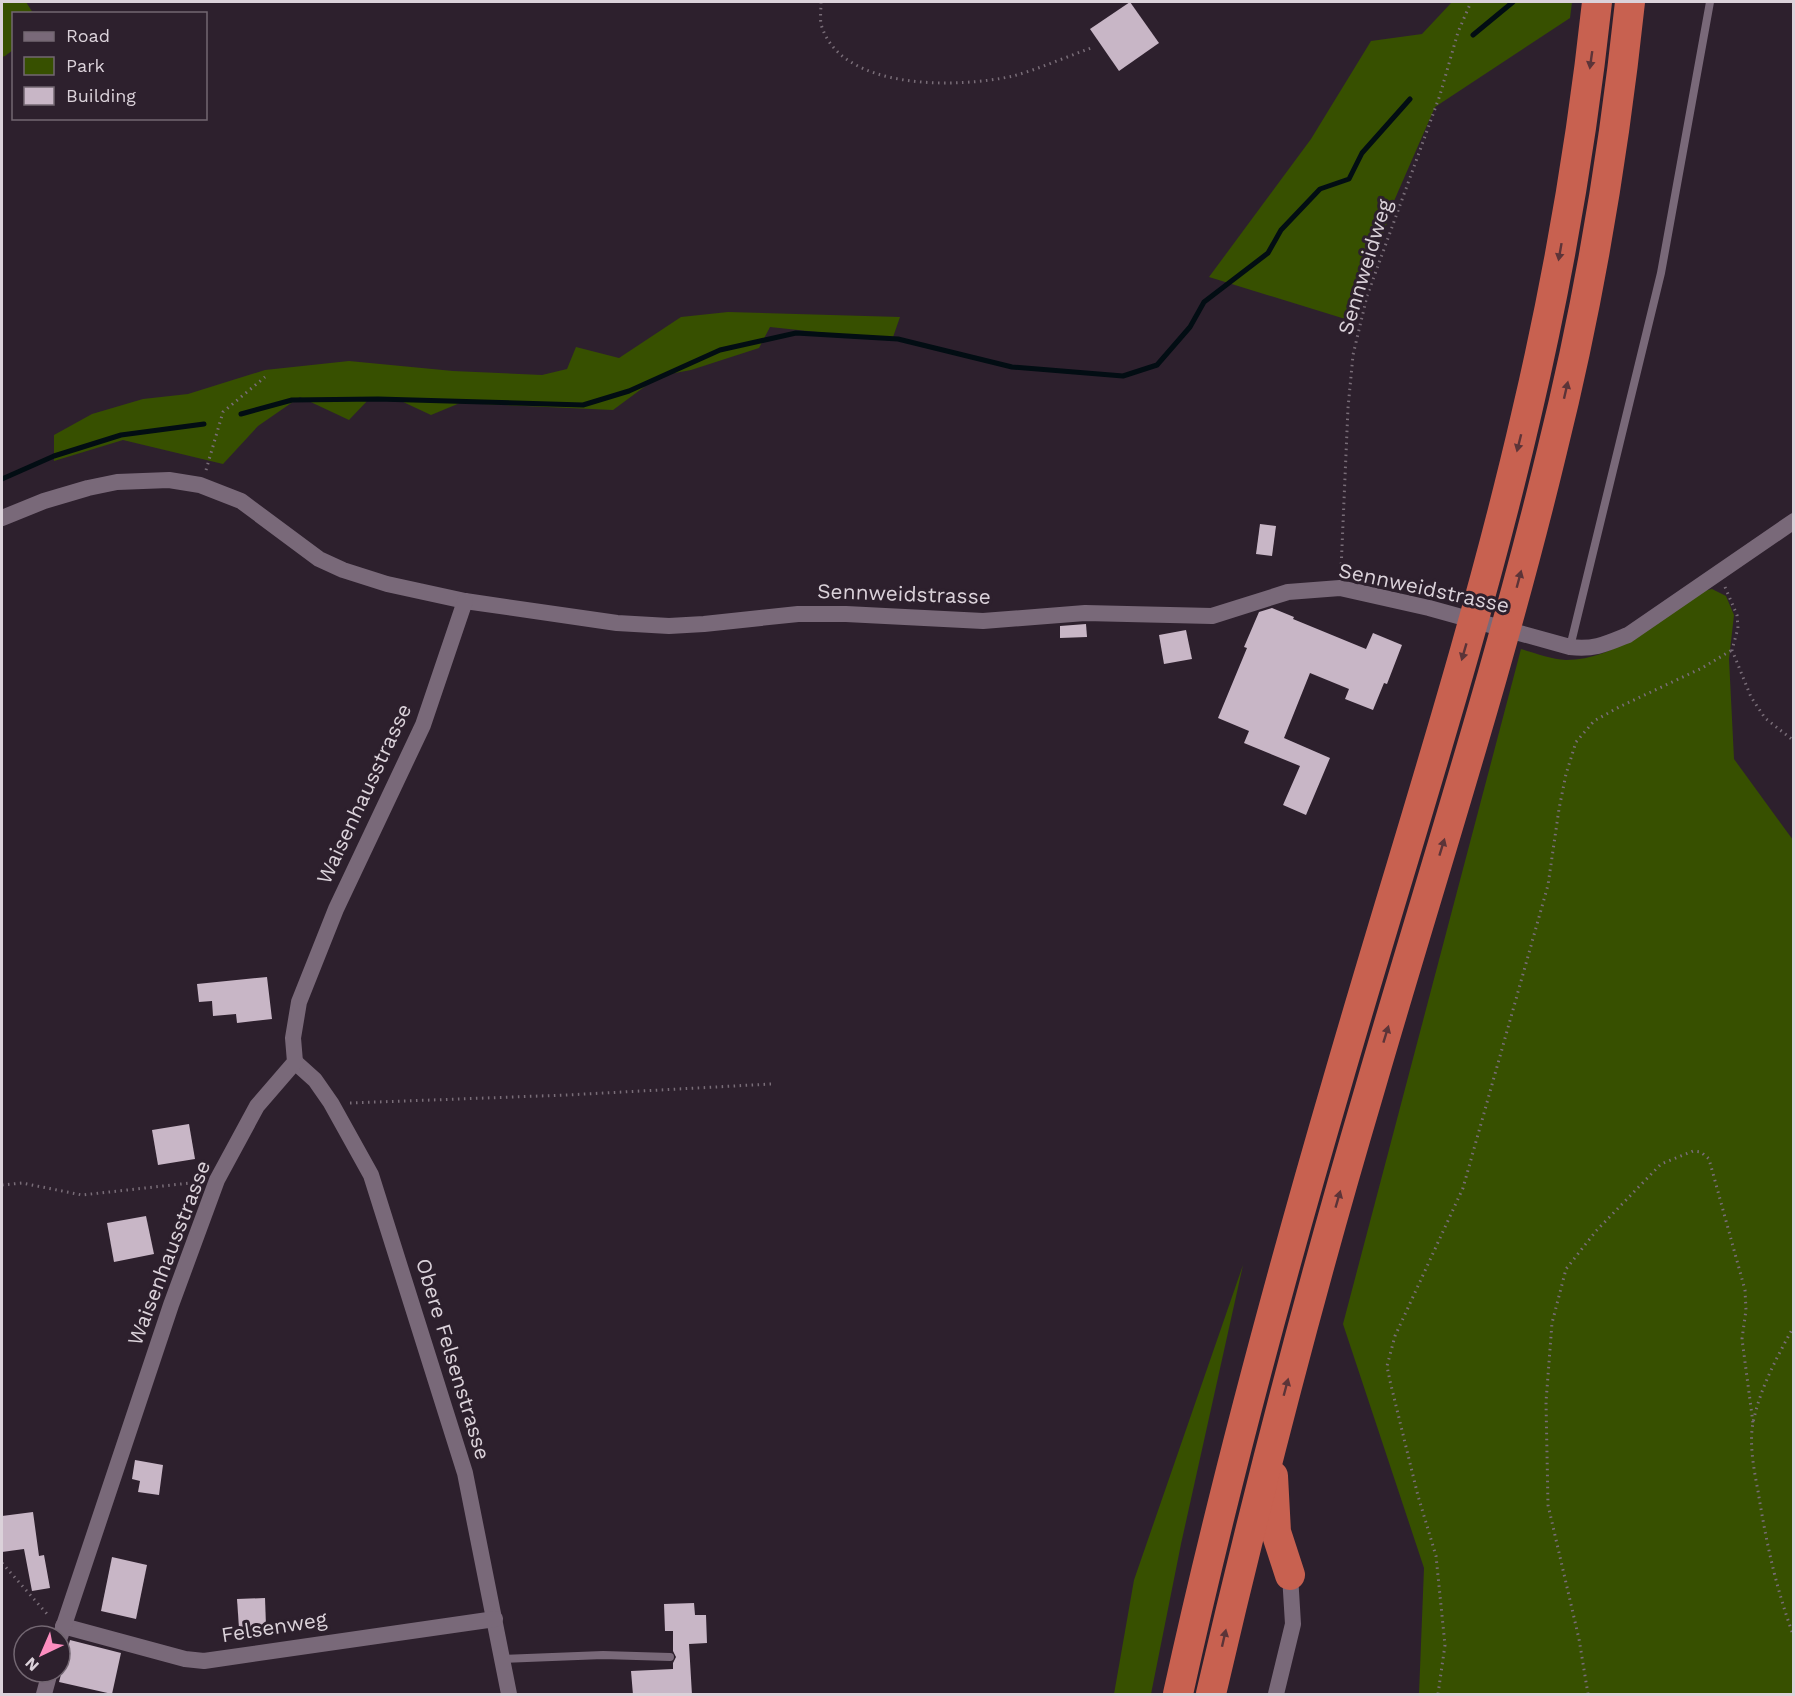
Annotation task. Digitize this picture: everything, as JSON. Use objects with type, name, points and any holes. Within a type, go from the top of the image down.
[{"type":"highway","points":[[1178,1695],[1250,1391],[1336,1084],[1458,672],[1526,418],[1557,273],[1568,209],[1584,109],[1597,2]]},
{"type":"highway","points":[[1211,1695],[1271,1443],[1353,1146],[1497,657],[1550,460],[1574,355],[1603,202],[1618,111],[1630,2]]},
{"type":"highway","points":[[1271,1443],[1276,1533],[1290,1575]]},
{"type":"street","name":"Sennweidstrasse","points":[[2,518],[44,501],[117,482],[169,480],[200,485],[241,501],[319,559],[344,570],[387,584],[465,601],[617,623],[669,626],[798,614],[846,614],[983,621],[1084,613],[1212,616],[1288,592],[1340,588],[1429,608],[1587,649],[1628,635],[1794,521]]},
{"type":"street","name":"Waisenhausstrasse","points":[[63,1624],[171,1305],[217,1180],[257,1106],[295,1062],[293,1038],[299,1002],[336,909],[423,725],[465,601]]},
{"type":"street","name":"Obere Felsenstrasse","points":[[295,1062],[315,1080],[331,1103],[371,1175],[465,1473],[509,1695]]},
{"type":"street","points":[[1276,1695],[1293,1624],[1290,1575]]},
{"type":"street","name":"Felsenweg","points":[[72,1633],[185,1659],[204,1661],[495,1619]]},
{"type":"lane","points":[[1570,646],[1661,273],[1710,2]]},
{"type":"lane","points":[[502,1659],[603,1655],[670,1657]]},
{"type":"path","points":[[821,2],[821,24],[833,48],[855,65],[901,81],[964,84],[1014,75],[1091,48]]},
{"type":"path","name":"Sennweidweg","points":[[1340,588],[1348,408],[1353,355],[1367,296],[1440,95],[1458,32],[1472,2]]},
{"type":"path","points":[[200,485],[210,460],[223,412],[264,377]]},
{"type":"path","points":[[1718,573],[1734,604],[1737,615],[1738,628],[1732,650],[1750,697],[1766,718],[1794,741]]},
{"type":"path","points":[[1438,1695],[1445,1644],[1436,1556],[1418,1496],[1387,1366],[1395,1336],[1463,1188],[1548,885],[1559,809],[1566,774],[1576,742],[1594,722],[1619,706],[1702,668],[1732,650]]},
{"type":"path","points":[[331,1103],[567,1095],[771,1084]]},
{"type":"path","points":[[1588,1695],[1579,1639],[1548,1505],[1546,1402],[1552,1323],[1566,1269],[1596,1231],[1661,1164],[1693,1151],[1701,1152],[1709,1160],[1745,1290],[1746,1310],[1742,1339],[1753,1423],[1753,1465],[1767,1550],[1780,1601],[1794,1637]]},
{"type":"path","points":[[2,1185],[22,1183],[82,1195],[217,1180]]},
{"type":"path","points":[[1753,1423],[1768,1373],[1794,1326]]},
{"type":"path","points":[[2,1563],[55,1624]]},
{"type":"green space","points":[[2,2],[26,2],[32,12],[12,12],[12,51],[2,57]]},
{"type":"green space","points":[[1452,2],[1572,2],[1570,18],[1435,107],[1394,201],[1355,322],[1209,277],[1311,139],[1371,41],[1422,34]]},
{"type":"green space","points":[[728,312],[900,317],[892,340],[770,327],[759,348],[691,370],[659,376],[613,410],[460,403],[431,415],[401,401],[369,399],[349,420],[300,397],[258,426],[223,464],[123,440],[54,461],[54,435],[92,414],[143,399],[188,394],[265,370],[349,361],[453,371],[542,375],[567,369],[576,347],[619,358],[681,317]]},
{"type":"green space","points":[[1712,589],[1726,596],[1734,615],[1729,659],[1734,759],[1793,840],[1793,1694],[1419,1694],[1424,1568],[1343,1324],[1521,649],[1566,660],[1603,653],[1637,636],[1700,592]]},
{"type":"green space","points":[[1243,1265],[1181,1544],[1151,1694],[1114,1694],[1134,1580]]},
{"type":"building","points":[[1130,2],[1159,43],[1119,71],[1090,29]]},
{"type":"building","points":[[1260,524],[1276,526],[1272,556],[1256,554]]},
{"type":"building","points":[[1272,608],[1366,649],[1373,633],[1402,645],[1387,684],[1384,683],[1373,710],[1345,699],[1349,689],[1310,673],[1284,738],[1330,758],[1306,815],[1283,805],[1300,766],[1244,743],[1249,731],[1218,718],[1259,612]]},
{"type":"building","points":[[1086,624],[1087,637],[1060,638],[1060,626]]},
{"type":"building","points":[[1186,630],[1192,659],[1164,664],[1159,635]]},
{"type":"building","points":[[267,977],[272,1019],[237,1023],[236,1014],[213,1016],[212,1001],[199,1002],[197,984]]},
{"type":"building","points":[[189,1124],[195,1159],[158,1165],[152,1130]]},
{"type":"building","points":[[146,1216],[154,1254],[114,1262],[107,1223]]},
{"type":"building","points":[[135,1460],[163,1465],[159,1495],[138,1492],[140,1481],[132,1479]]},
{"type":"building","points":[[33,1512],[39,1556],[44,1555],[50,1588],[32,1591],[24,1549],[2,1552],[2,1516]]},
{"type":"building","points":[[112,1557],[147,1565],[136,1619],[101,1611]]},
{"type":"building","points":[[265,1598],[266,1626],[239,1628],[237,1599]]},
{"type":"building","points":[[694,1603],[695,1615],[706,1615],[707,1643],[689,1644],[692,1695],[633,1695],[631,1671],[673,1669],[676,1657],[673,1651],[673,1631],[665,1631],[664,1604]]},
{"type":"building","points":[[72,1641],[121,1653],[112,1694],[68,1684],[72,1684]]},
{"type":"waterway","points":[[1473,35],[1513,2]]},
{"type":"waterway","points":[[241,414],[292,400],[378,399],[583,405],[629,391],[720,350],[796,333],[898,339],[1012,367],[1123,376],[1157,365],[1190,327],[1204,302],[1268,253],[1281,230],[1320,189],[1349,179],[1362,153],[1410,99]]},
{"type":"waterway","points":[[2,479],[54,456],[121,435],[204,424]]}]
